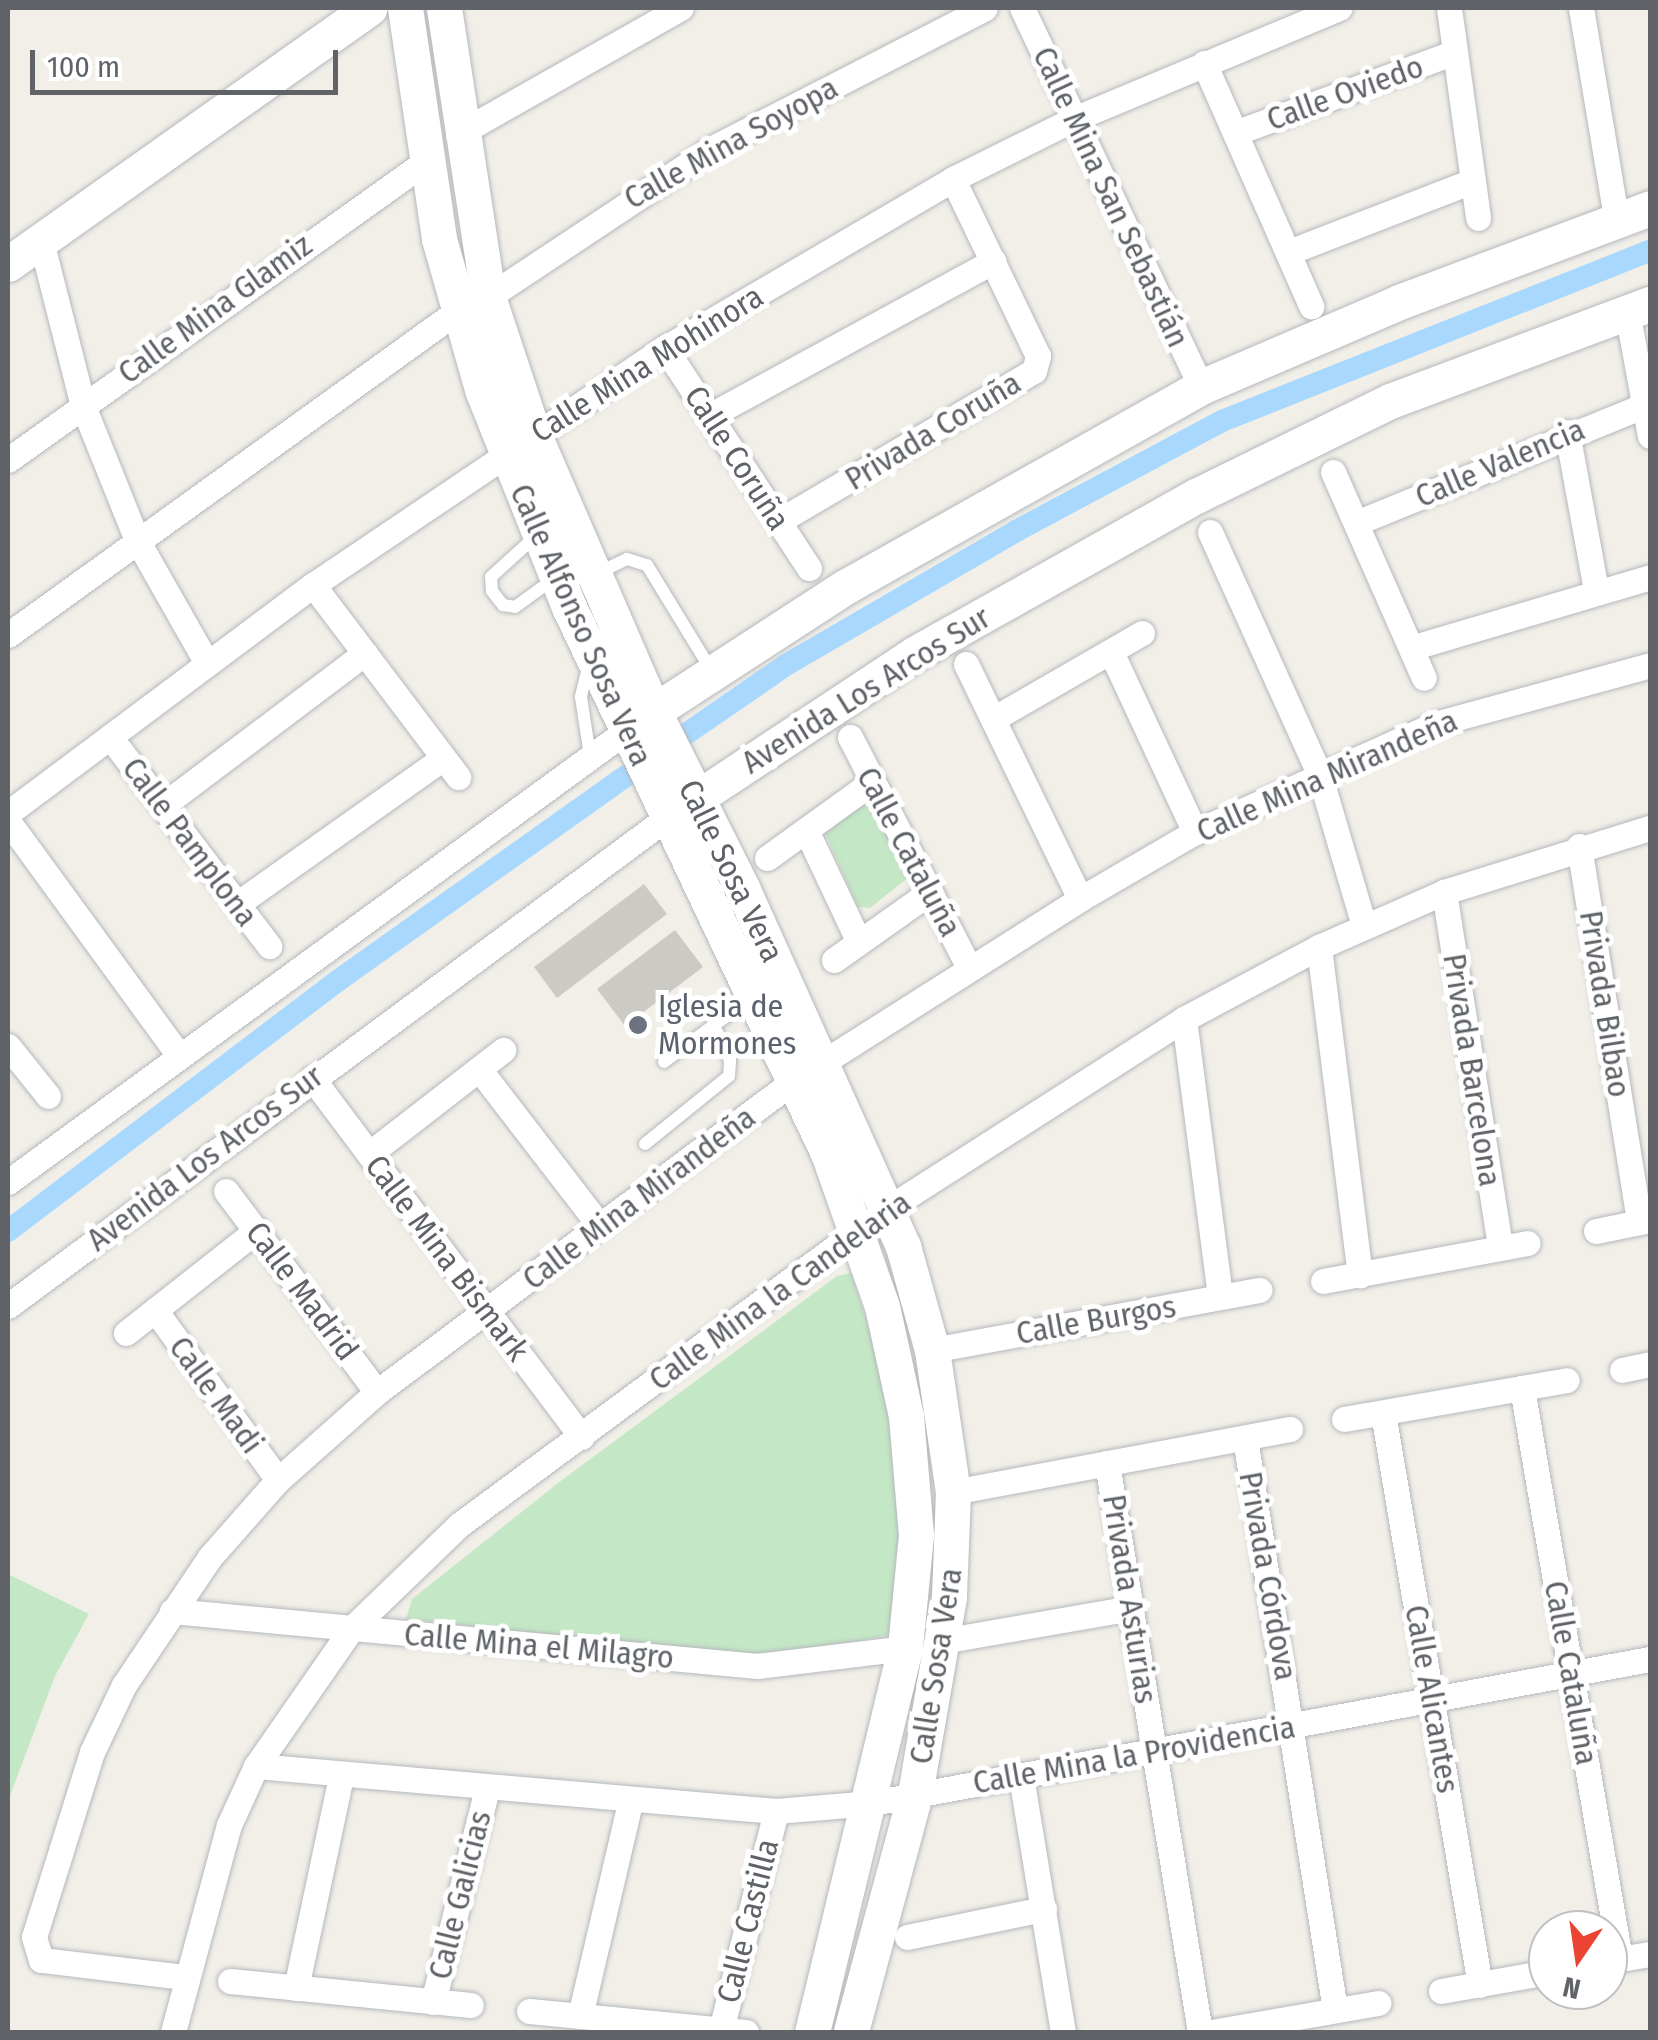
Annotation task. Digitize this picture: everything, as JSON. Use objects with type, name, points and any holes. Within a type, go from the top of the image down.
[{"type":"main road","points":[[8,264],[370,8]]},
{"type":"main road","name":"Calle Alfonso Sosa Vera","points":[[405,8],[424,162],[456,312],[519,444],[538,534],[556,577],[592,657],[639,720]]},
{"type":"main road","name":"Calle Sosa Vera","points":[[444,8],[458,134],[519,444],[592,575],[630,659],[639,720],[809,1071],[932,1350],[953,1492],[954,1557],[915,1794],[851,2032]]},
{"type":"main road","points":[[639,720],[845,588],[1201,388],[1616,218],[1650,208]]},
{"type":"main road","name":"Avenida Los Arcos Sur","points":[[682,807],[914,654],[1196,496],[1390,401],[1639,308]]},
{"type":"main road","points":[[630,659],[706,676]]},
{"type":"main road","points":[[682,807],[755,997],[809,1071]]},
{"type":"main road","points":[[812,2032],[872,1803],[905,1648],[916,1492],[882,1306],[874,1220]]},
{"type":"street","points":[[458,134],[681,8]]},
{"type":"street","name":"Calle Mina Soyopa","points":[[488,296],[709,150],[985,8]]},
{"type":"street","name":"Calle Mina San Sebastián","points":[[1022,8],[1201,388]]},
{"type":"street","name":"Calle Mina Mohinora","points":[[8,817],[313,585],[664,348],[954,180],[1074,118],[1340,8]]},
{"type":"street","points":[[1449,8],[1478,218]]},
{"type":"street","points":[[1581,8],[1616,218]]},
{"type":"street","name":"Calle Oviedo","points":[[1235,133],[1455,52]]},
{"type":"street","name":"Calle Oviedo","points":[[1204,64],[1312,306]]},
{"type":"street","name":"Calle Mina Glamiz","points":[[8,460],[424,162]]},
{"type":"street","name":"Privada Coruña","points":[[778,522],[1034,371],[1038,356],[954,180]]},
{"type":"street","points":[[1289,252],[1472,181]]},
{"type":"street","points":[[41,241],[83,406],[137,540],[207,663]]},
{"type":"street","points":[[709,416],[992,261]]},
{"type":"street","points":[[1639,308],[1650,436]]},
{"type":"street","points":[[8,634],[456,312]]},
{"type":"street","name":"Calle Coruña","points":[[664,348],[809,568]]},
{"type":"street","name":"Calle Valencia","points":[[1356,524],[1567,432],[1645,405]]},
{"type":"street","points":[[1567,432],[1596,590]]},
{"type":"street","points":[[1334,472],[1424,678]]},
{"type":"street","points":[[1210,532],[1319,773],[1364,926]]},
{"type":"street","points":[[1411,648],[1650,577]]},
{"type":"street","points":[[237,904],[451,767],[313,585]]},
{"type":"street","points":[[993,719],[1142,633]]},
{"type":"street","points":[[1111,652],[1194,832]]},
{"type":"street","points":[[162,806],[365,653]]},
{"type":"street","points":[[966,664],[1080,899]]},
{"type":"street","name":"Calle Mina Mirandeña","points":[[184,1977],[41,1960],[33,1944],[92,1752],[124,1685],[172,1611],[278,1480],[377,1392],[809,1071],[1080,899],[1194,832],[1435,724],[1650,665]]},
{"type":"street","points":[[8,1182],[177,1054],[639,720]]},
{"type":"street","name":"Calle Cataluña","points":[[850,736],[969,968]]},
{"type":"street","name":"Calle Pamplona","points":[[110,737],[269,946]]},
{"type":"street","points":[[768,858],[872,782]]},
{"type":"street","name":"Avenida Los Arcos Sur","points":[[8,1306],[682,807]]},
{"type":"street","points":[[8,817],[177,1054]]},
{"type":"street","name":"Calle Mina la Candelaria","points":[[173,2032],[184,1977],[229,1825],[256,1766],[352,1628],[459,1525],[874,1220],[1184,1020],[1318,947],[1444,892],[1580,846],[1650,828]]},
{"type":"street","points":[[806,830],[859,942]]},
{"type":"street","name":"Privada Bilbao","points":[[1580,846],[1645,1220],[1596,1231]]},
{"type":"street","points":[[834,960],[930,892]]},
{"type":"street","name":"Privada Barcelona","points":[[1444,892],[1500,1247]]},
{"type":"street","points":[[1318,947],[1360,1275]]},
{"type":"street","points":[[1184,1020],[1220,1297]]},
{"type":"street","points":[[369,1154],[503,1050]]},
{"type":"street","points":[[11,1059],[48,1096]]},
{"type":"street","points":[[479,1069],[600,1226]]},
{"type":"street","name":"Calle Mina Bismark","points":[[312,1078],[582,1437]]},
{"type":"street","name":"Calle Madrid","points":[[226,1190],[377,1392]]},
{"type":"street","name":"Calle Madi","points":[[126,1333],[257,1230]]},
{"type":"street","points":[[1324,1281],[1528,1243]]},
{"type":"street","name":"Calle Burgos","points":[[932,1350],[1260,1290]]},
{"type":"street","name":"Calle Madi","points":[[155,1310],[278,1480]]},
{"type":"street","points":[[1622,1370],[1650,1364]]},
{"type":"street","points":[[1344,1419],[1567,1380]]},
{"type":"street","name":"Calle Cataluña","points":[[1522,1388],[1606,1910]]},
{"type":"street","name":"Calle Alicantes","points":[[1384,1412],[1480,1984]]},
{"type":"street","name":"Privada Córdova","points":[[953,1492],[1290,1429]]},
{"type":"street","name":"Privada Córdova","points":[[1245,1438],[1335,2010]]},
{"type":"street","name":"Privada Asturias","points":[[1106,1462],[1200,2032]]},
{"type":"street","points":[[942,1642],[1132,1608]]},
{"type":"street","name":"Calle Mina el Milagro","points":[[172,1611],[757,1666],[905,1648]]},
{"type":"street","name":"Calle Mina la Providencia","points":[[256,1766],[341,1777],[776,1811],[872,1803],[1650,1659]]},
{"type":"street","points":[[1021,1776],[1063,2032]]},
{"type":"street","points":[[296,1988],[341,1777]]},
{"type":"street","name":"Calle Galicias","points":[[434,2002],[487,1789]]},
{"type":"street","points":[[580,2016],[630,1802]]},
{"type":"street","name":"Calle Castilla","points":[[529,2011],[734,2031],[776,1811]]},
{"type":"street","points":[[907,1937],[1044,1909]]},
{"type":"street","points":[[1440,1992],[1528,1976]]},
{"type":"street","name":"Calle Galicias","points":[[230,1982],[471,2005]]},
{"type":"street","points":[[1212,2032],[1378,2003]]},
{"type":"lane","points":[[538,534],[491,577],[492,591],[502,605],[515,607],[556,577]]},
{"type":"lane","points":[[592,575],[627,559],[647,565],[706,676]]},
{"type":"lane","points":[[590,756],[580,698],[592,657]]},
{"type":"lane","points":[[664,1062],[755,997]]},
{"type":"lane","points":[[644,1144],[729,1076],[730,1060],[714,1025]]},
{"type":"green space","points":[[872,801],[914,873],[870,908],[858,907],[823,828]]},
{"type":"green space","points":[[851,1273],[885,1378],[899,1454],[900,1633],[795,1653],[738,1654],[406,1619],[412,1599],[562,1480],[837,1276]]},
{"type":"green space","points":[[8,1574],[89,1614],[55,1676],[8,1801]]},
{"type":"building","points":[[644,884],[667,914],[557,998],[534,967]]},
{"type":"building","points":[[675,930],[703,967],[625,1026],[597,989]]},
{"type":"waterway","points":[[686,734],[786,665],[1016,531],[1222,421],[1650,251]]},
{"type":"waterway","points":[[8,1231],[336,982],[626,776]]},
{"type":"place","name":"Iglesia de Mormones","points":[[638,1025]]}]
